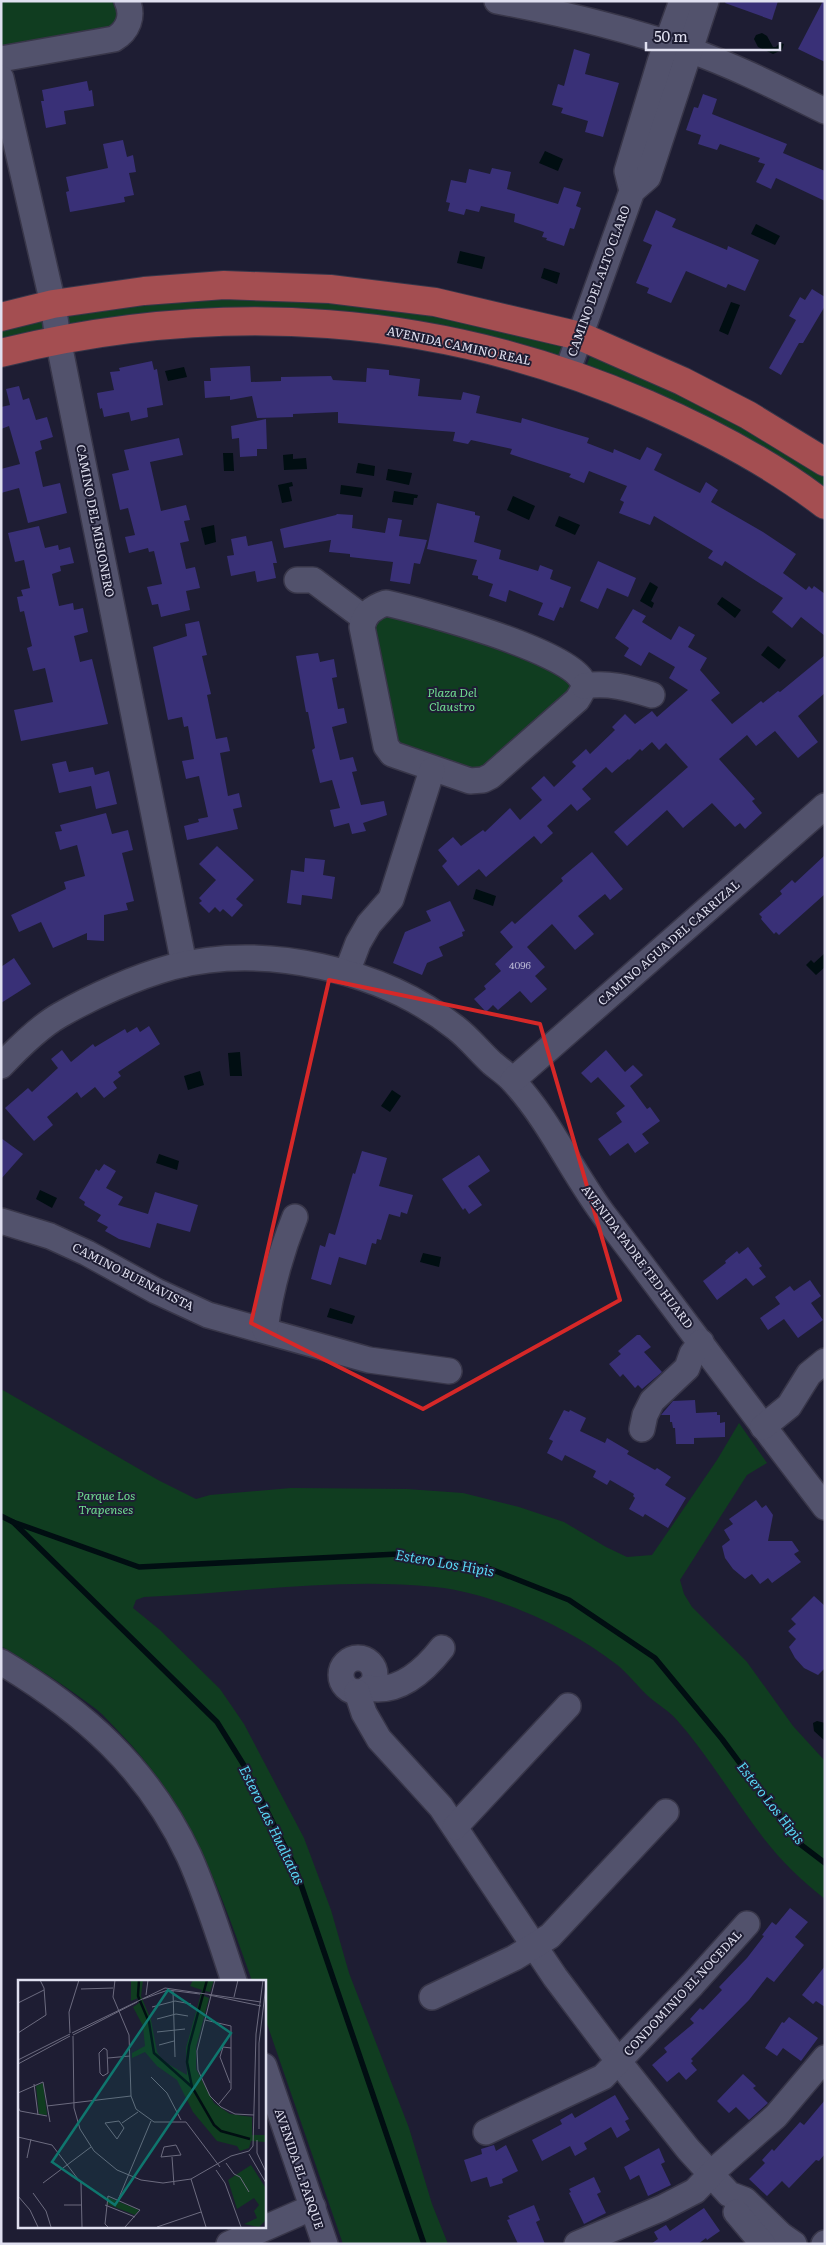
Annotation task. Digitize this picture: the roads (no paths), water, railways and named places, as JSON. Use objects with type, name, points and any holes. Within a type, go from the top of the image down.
[{"type":"main road","points":[[1,317],[53,304],[144,291],[224,285],[330,290],[435,302],[580,336],[682,381],[740,411],[825,462]]},
{"type":"main road","name":"AVENIDA CAMINO REAL","points":[[1,353],[58,339],[129,328],[194,322],[257,320],[327,323],[430,337],[508,354],[567,372],[613,389],[720,438],[767,466],[825,505]]},
{"type":"street","points":[[1,59],[114,38],[124,32],[130,20],[127,1]]},
{"type":"street","points":[[497,1],[645,36],[678,47],[825,110]]},
{"type":"street","name":"CAMINO DEL ALTO CLARO","points":[[678,47],[682,1]]},
{"type":"street","name":"CAMINO DEL ALTO CLARO","points":[[567,372],[632,191],[627,171],[678,47],[706,1]]},
{"type":"street","name":"CAMINO DEL MISIONERO","points":[[1,78],[53,304],[58,339],[184,964]]},
{"type":"street","points":[[297,580],[313,580],[364,618]]},
{"type":"street","points":[[386,602],[436,615],[524,646],[567,665],[582,679],[584,686],[577,700],[491,776],[483,780],[470,781],[432,770],[392,754],[386,746],[362,627],[364,618],[377,605],[386,602]]},
{"type":"street","points":[[584,686],[597,684],[625,686],[652,695]]},
{"type":"street","points":[[347,972],[361,937],[369,924],[391,898],[432,770]]},
{"type":"street","name":"CAMINO AGUA DEL CARRIZAL","points":[[513,1080],[825,806]]},
{"type":"street","name":"AVENIDA PADRE TED HUARD","points":[[1,1066],[30,1038],[58,1016],[147,974],[214,958],[295,961],[347,972],[392,990],[427,1008],[457,1028],[492,1063],[513,1080],[550,1128],[588,1194],[825,1507]]},
{"type":"street","points":[[265,1330],[289,1233],[295,1218]]},
{"type":"street","name":"CAMINO BUENAVISTA","points":[[1,1221],[50,1236],[208,1315],[369,1360],[449,1371]]},
{"type":"street","points":[[642,1429],[645,1415],[652,1401],[687,1368],[692,1354],[707,1351]]},
{"type":"street","points":[[763,1427],[789,1406],[809,1374],[825,1361]]},
{"type":"street","name":"CONDOMINIO EL NOCEDAL","points":[[442,1648],[426,1666],[407,1681],[387,1689],[362,1690],[364,1713],[380,1739],[424,1788],[455,1827],[575,2006],[711,2175],[729,2194],[736,2212],[763,2244]]},
{"type":"street","points":[[1,1662],[45,1689],[96,1730],[133,1768],[149,1790],[188,1854],[205,1896],[234,1980]]},
{"type":"street","points":[[455,1827],[568,1706]]},
{"type":"street","points":[[432,1997],[535,1947],[563,1923],[666,1812]]},
{"type":"street","name":"CONDOMINIO EL NOCEDAL","points":[[486,2132],[596,2082],[619,2062],[747,1924]]},
{"type":"street","points":[[577,2244],[681,2199],[695,2191],[776,2116],[825,2058]]},
{"type":"street","name":"AVENIDA EL PARQUE","points":[[265,2069],[325,2244]]},
{"type":"street","name":"CONDOMINIO EL NOCEDAL","points":[[729,2194],[745,2200],[781,2235],[794,2244]]},
{"type":"street","points":[[230,2244],[313,2207]]},
{"type":"waterway","name":"Estero Las Hualtatas","points":[[1,1516],[13,1522],[217,1722],[245,1767],[295,1867],[424,2244]]},
{"type":"waterway","name":"Estero Los Hipis","points":[[13,1522],[139,1567],[398,1554],[488,1568],[569,1600],[655,1658],[722,1739],[800,1844],[825,1863]]},
{"type":"park label","name":"Plaza Del Claustro","points":[[452,700]]},
{"type":"park label","name":"Parque Los Trapenses","points":[[106,1503]]}]
